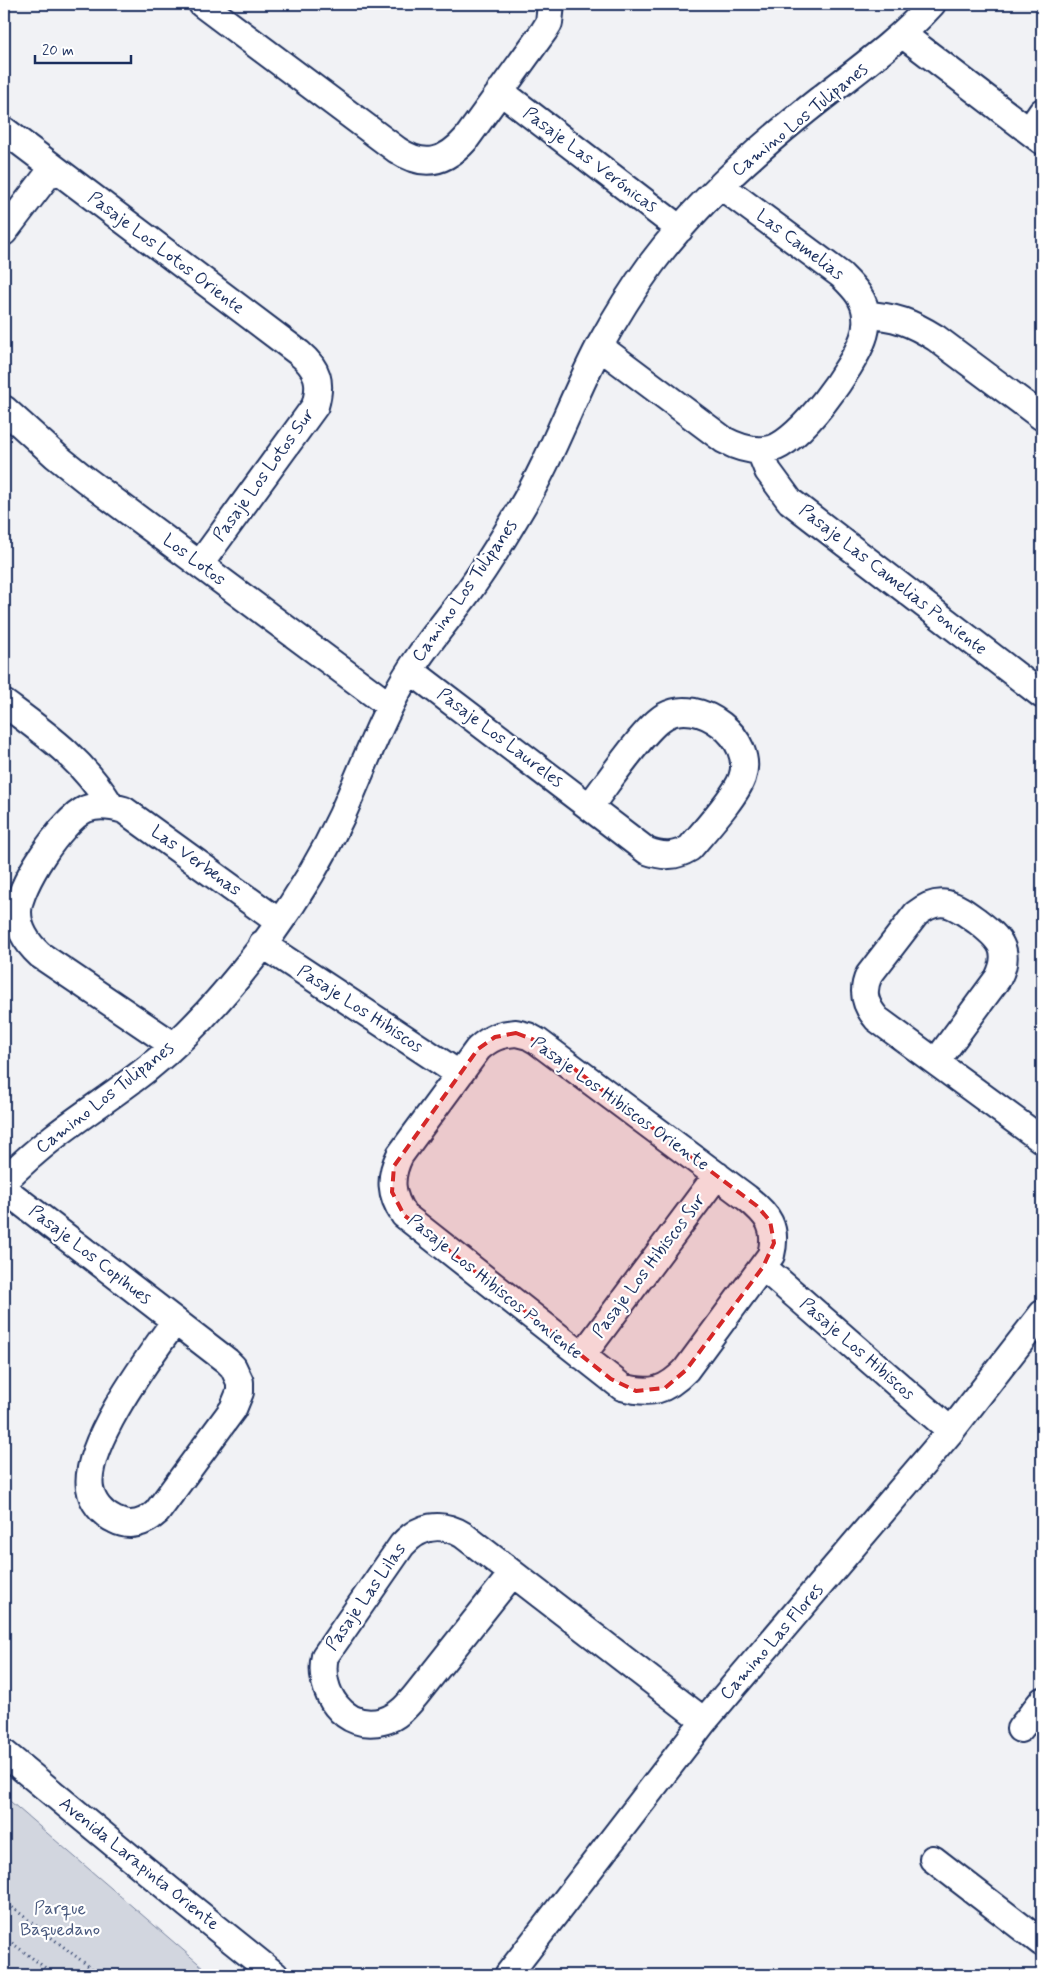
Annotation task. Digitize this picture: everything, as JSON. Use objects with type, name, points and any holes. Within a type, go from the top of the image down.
[{"type":"street","points":[[204,4],[407,157],[418,161],[431,161],[445,158],[457,150],[549,23],[551,4]]},
{"type":"street","name":"Camino Los Tulipanes","points":[[4,1181],[53,1137],[111,1097],[152,1065],[190,1030],[228,989],[279,922],[323,851],[342,815],[375,734],[410,670],[476,579],[521,509],[548,460],[600,346],[631,293],[653,262],[680,229],[753,155],[799,115],[853,76],[902,34],[932,4]]},
{"type":"street","points":[[902,34],[1038,128]]},
{"type":"street","name":"Pasaje Las Verónicas","points":[[500,91],[680,229]]},
{"type":"street","name":"Pasaje Los Lotos Oriente","points":[[4,130],[309,361],[319,382]]},
{"type":"street","points":[[4,232],[53,168]]},
{"type":"street","name":"Las Camelias","points":[[721,186],[854,287],[862,299],[866,315]]},
{"type":"street","points":[[600,346],[724,440],[747,450],[760,451],[773,448],[785,443],[796,435],[843,374],[863,340],[866,328],[866,315],[898,319],[918,327],[936,338],[1042,417]]},
{"type":"street","name":"Pasaje Los Lotos Sur","points":[[200,564],[315,406],[319,382]]},
{"type":"street","name":"Los Lotos","points":[[4,410],[56,456],[390,706]]},
{"type":"street","name":"Pasaje Las Camelias Poniente","points":[[760,451],[768,471],[790,501],[1042,695]]},
{"type":"street","name":"Pasaje Los Laureles","points":[[410,670],[647,851],[664,856],[681,853],[690,848],[737,789],[742,777],[744,755],[728,732],[709,717],[697,712],[676,711],[664,716],[654,725],[590,806]]},
{"type":"street","points":[[4,703],[74,758],[88,773],[111,806]]},
{"type":"street","points":[[111,806],[98,806],[76,816],[48,849],[21,896],[12,927],[40,955],[173,1045]]},
{"type":"street","name":"Las Verbenas","points":[[111,806],[124,810],[134,816],[279,922]]},
{"type":"street","points":[[936,1062],[1004,968],[1004,956],[998,939],[957,906],[946,903],[934,903],[924,907],[916,914],[869,975],[864,985],[864,997],[869,1009],[877,1019],[1042,1140]]},
{"type":"street","name":"Pasaje Los Hibiscos","points":[[262,944],[459,1074]]},
{"type":"street","name":"Pasaje Los Hibiscos Oriente","points":[[459,1074],[478,1049],[495,1037],[516,1033],[528,1036],[717,1175],[765,1213],[773,1231],[774,1243],[771,1255],[762,1268]]},
{"type":"street","name":"Pasaje Los Hibiscos Poniente","points":[[459,1074],[394,1166],[391,1179],[392,1192],[396,1204],[404,1215],[622,1387],[636,1391],[651,1391],[665,1388],[676,1380],[686,1370],[762,1268]]},
{"type":"street","name":"Pasaje Los Hibiscos Sur","points":[[582,1356],[717,1175]]},
{"type":"street","name":"Pasaje Los Copihues","points":[[4,1189],[175,1321],[233,1367],[240,1382],[240,1392],[233,1410],[157,1512],[142,1522],[125,1524],[108,1516],[93,1500],[90,1487],[92,1462],[117,1406],[175,1321]]},
{"type":"street","name":"Pasaje Los Hibiscos","points":[[762,1268],[951,1431]]},
{"type":"street","name":"Camino Las Flores","points":[[508,1975],[704,1721],[951,1431],[1042,1314]]},
{"type":"street","name":"Pasaje Las Lilas","points":[[512,1574],[401,1712],[382,1721],[361,1722],[350,1717],[331,1700],[323,1676],[325,1656],[402,1545],[411,1535],[423,1529],[436,1526],[455,1530],[704,1721]]},
{"type":"street","points":[[1020,1729],[1042,1702]]},
{"type":"street","name":"Avenida Larapinta Oriente","points":[[4,1753],[276,1975]]},
{"type":"street","points":[[933,1859],[1042,1943]]},
{"type":"path","points":[[4,1901],[100,1975]]},
{"type":"path","points":[[4,1937],[55,1975]]},
{"type":"highlighted area","points":[[516,1033],[537,1041],[757,1206],[770,1221],[774,1243],[763,1267],[686,1370],[665,1388],[636,1391],[611,1379],[404,1215],[392,1192],[394,1166],[478,1049],[495,1037]]},
{"type":"green space","name":"Parque Baquedano","points":[[4,1796],[212,1975],[4,1975]]}]
